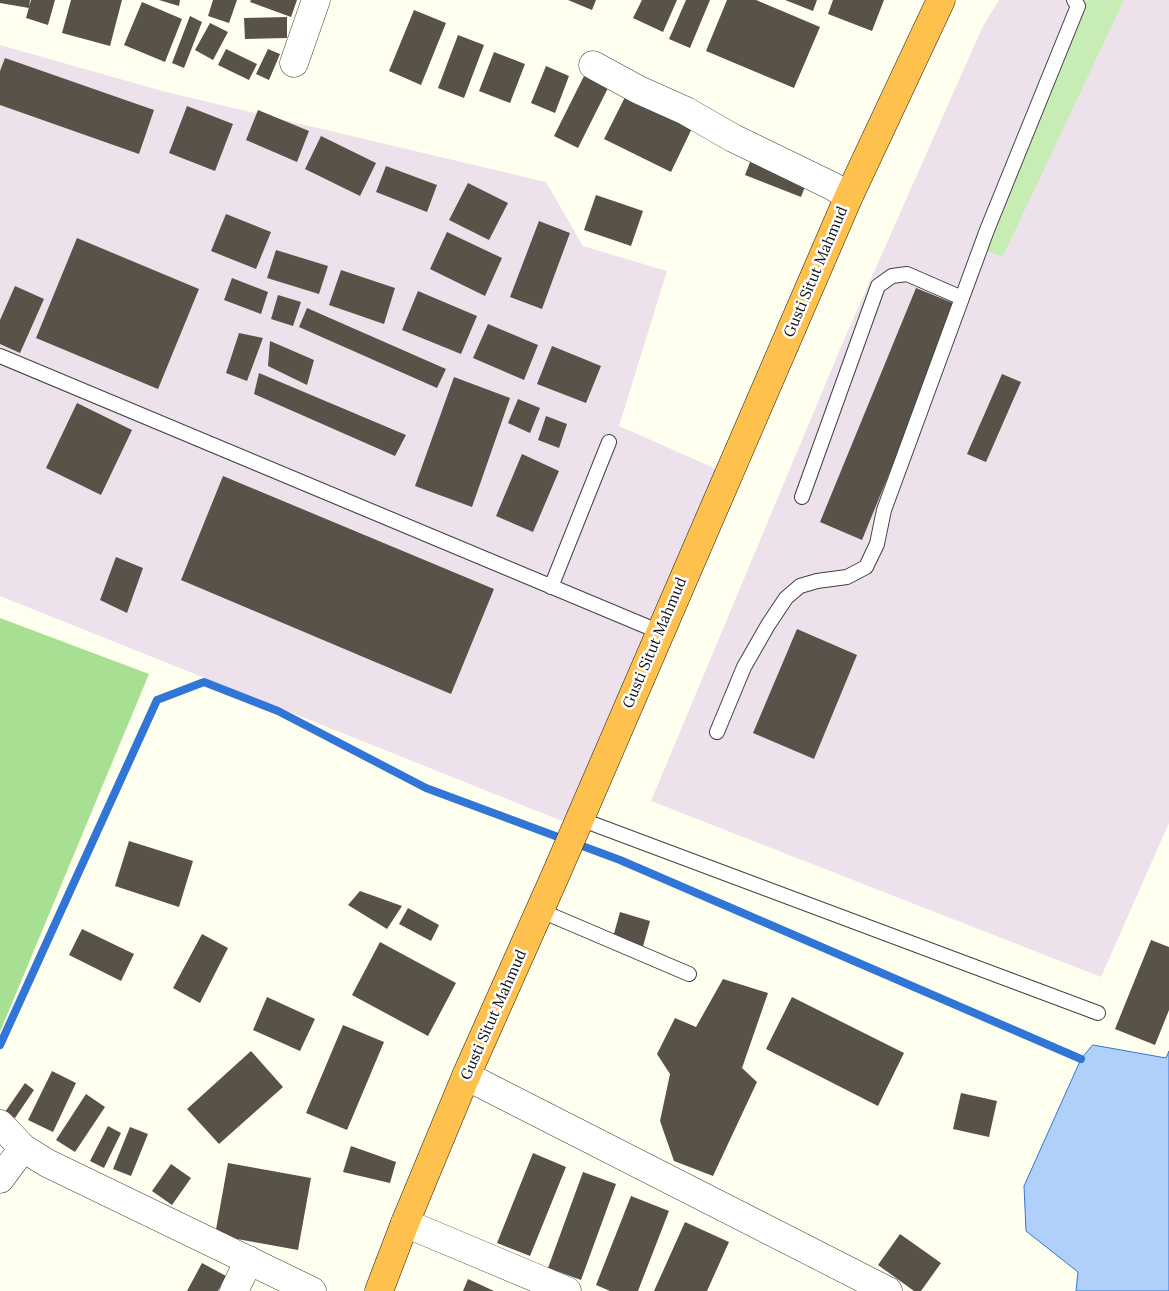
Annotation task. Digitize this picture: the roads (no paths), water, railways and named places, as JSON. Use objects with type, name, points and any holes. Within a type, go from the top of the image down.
[{"type":"highway","name":"Gusti Situt Mahmud","points":[[379,1291],[466,1076],[580,819],[849,196],[940,0]]},
{"type":"street","points":[[294,63],[316,0]]},
{"type":"street","points":[[593,65],[849,196]]},
{"type":"street","points":[[466,1076],[888,1291]]},
{"type":"street","points":[[0,1179],[11,1135],[47,1163],[312,1291]]},
{"type":"street","points":[[405,1223],[567,1291]]},
{"type":"street","points":[[234,1291],[248,1260]]},
{"type":"lane","points":[[717,732],[744,667],[786,598],[800,586],[847,577],[866,567],[877,544],[884,510],[987,230],[1078,6],[1074,0]]},
{"type":"lane","points":[[802,497],[878,286],[892,276],[907,274],[962,298]]},
{"type":"lane","points":[[0,356],[660,632]]},
{"type":"lane","points":[[551,587],[609,442]]},
{"type":"lane","points":[[580,819],[1098,1013]]},
{"type":"lane","points":[[540,910],[689,974]]},
{"type":"water","points":[[1093,1045],[1166,1058],[1169,1051],[1169,1291],[1076,1291],[1078,1272],[1026,1231],[1024,1186],[1081,1059]]},
{"type":"waterway","points":[[0,1045],[157,700],[204,682],[278,711],[426,788],[620,860],[1081,1059]]}]
